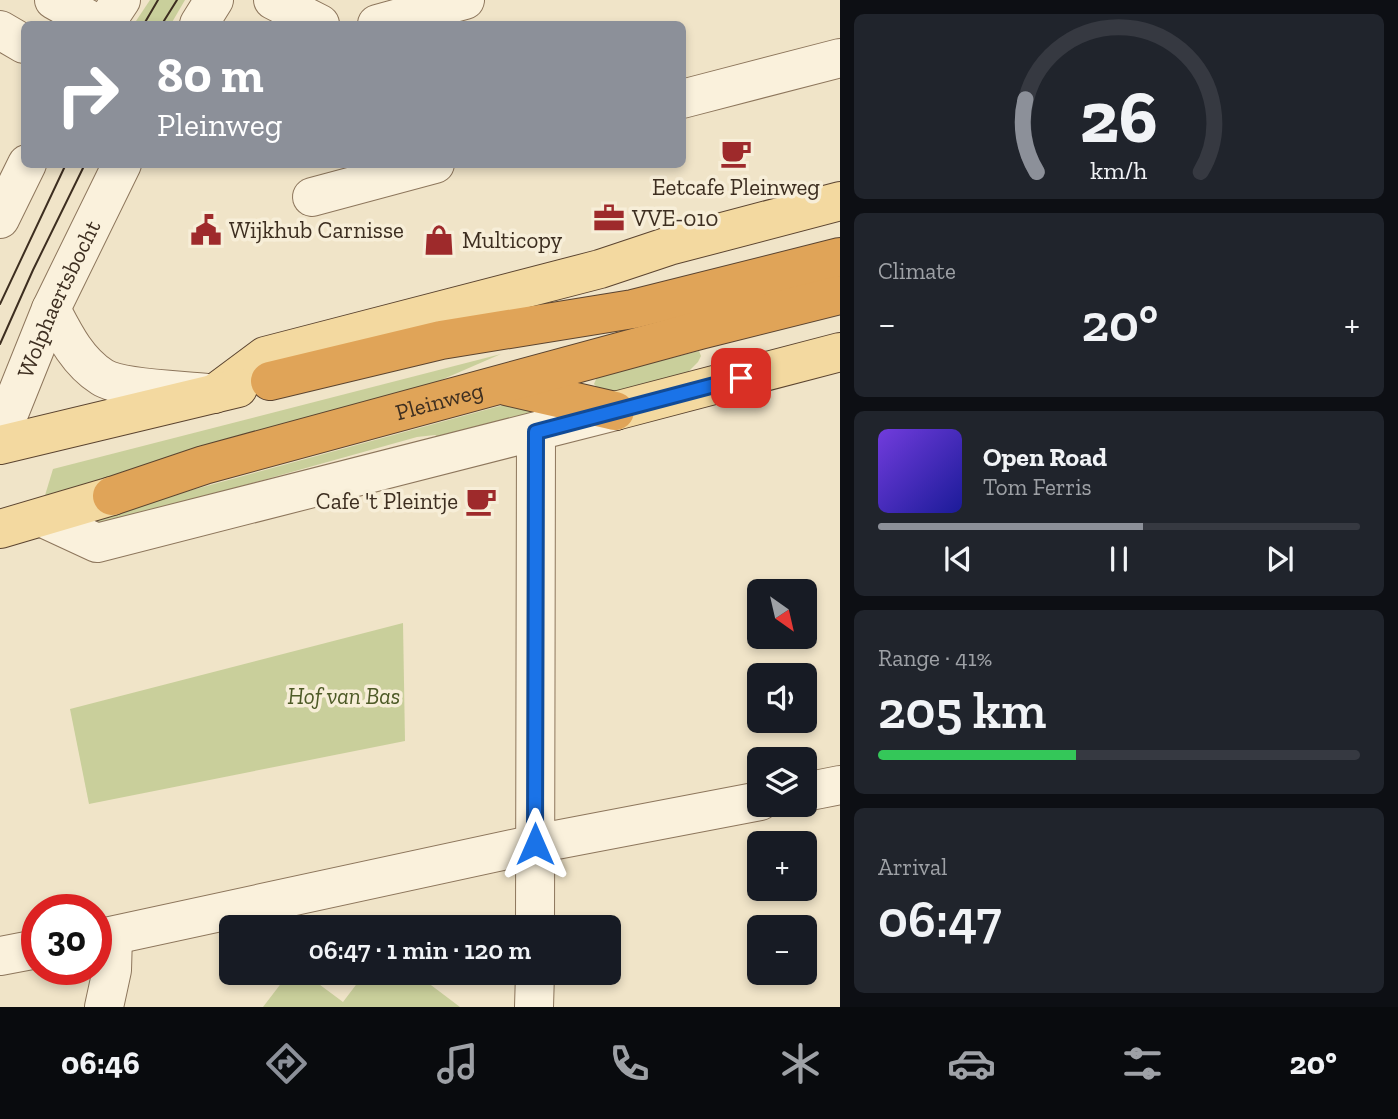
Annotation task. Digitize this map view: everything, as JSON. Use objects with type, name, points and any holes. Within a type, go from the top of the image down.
[{"type":"highway","points":[[271,381],[441,340],[633,309],[840,257]]},
{"type":"highway","name":"Pleinweg","points":[[112,496],[204,466],[700,330],[840,295]]},
{"type":"highway","points":[[504,385],[615,411]]},
{"type":"main road","points":[[214,394],[265,356],[600,269],[669,246],[840,201]]},
{"type":"main road","points":[[615,411],[840,352]]},
{"type":"main road","points":[[0,445],[271,381]]},
{"type":"main road","name":"Pleinweg","points":[[0,529],[112,496]]},
{"type":"street","points":[[54,0],[92,21]]},
{"type":"street","points":[[107,21],[121,0]]},
{"type":"street","points":[[201,21],[214,0]]},
{"type":"street","points":[[273,0],[314,21]]},
{"type":"street","points":[[388,21],[466,0]]},
{"type":"street","points":[[0,30],[21,42]]},
{"type":"street","points":[[686,98],[840,58]]},
{"type":"street","points":[[0,219],[25,168]]},
{"type":"street","name":"Wolphaertsbocht","points":[[0,436],[51,309],[120,168]]},
{"type":"street","points":[[312,197],[420,168]]},
{"type":"street","points":[[51,309],[64,336],[83,362],[104,379],[121,384],[214,394]]},
{"type":"street","points":[[43,518],[97,543],[615,411]]},
{"type":"street","points":[[536,432],[536,915]]},
{"type":"street","points":[[817,790],[840,785]]},
{"type":"street","points":[[112,935],[535,844],[747,803]]},
{"type":"street","points":[[0,956],[21,952]]},
{"type":"street","points":[[104,1007],[109,985]]},
{"type":"street","points":[[534,1007],[535,985]]},
{"type":"green space","points":[[150,0],[185,0],[173,21],[136,21]]},
{"type":"green space","points":[[699,351],[701,356],[698,362],[684,376],[622,393],[598,389],[594,384],[597,377]]},
{"type":"green space","points":[[501,354],[432,384],[43,502],[53,469]]},
{"type":"green space","points":[[507,404],[553,410],[442,439],[435,435],[417,437],[95,527],[93,517]]},
{"type":"green space","name":"Hof van Bas","points":[[403,623],[405,741],[89,804],[70,709]]},
{"type":"green space","points":[[280,985],[320,985],[343,1002],[356,985],[431,985],[460,1007],[263,1007]]},
{"type":"tram line","points":[[146,21],[158,0]]},
{"type":"tram line","points":[[164,21],[177,0]]},
{"type":"tram line","points":[[0,304],[64,168]]},
{"type":"tram line","points":[[0,344],[83,168]]},
{"type":"place","name":"Eetcafe Pleinweg","points":[[736,153]]},
{"type":"place","name":"VVE-010","points":[[609,218]]},
{"type":"place","name":"Wijkhub Carnisse","points":[[206,230]]},
{"type":"place","name":"Multicopy","points":[[439,240]]},
{"type":"place","name":"Cafe 't Pleintje","points":[[481,501]]},
{"type":"route","points":[[535,844],[536,432],[741,378]]}]
